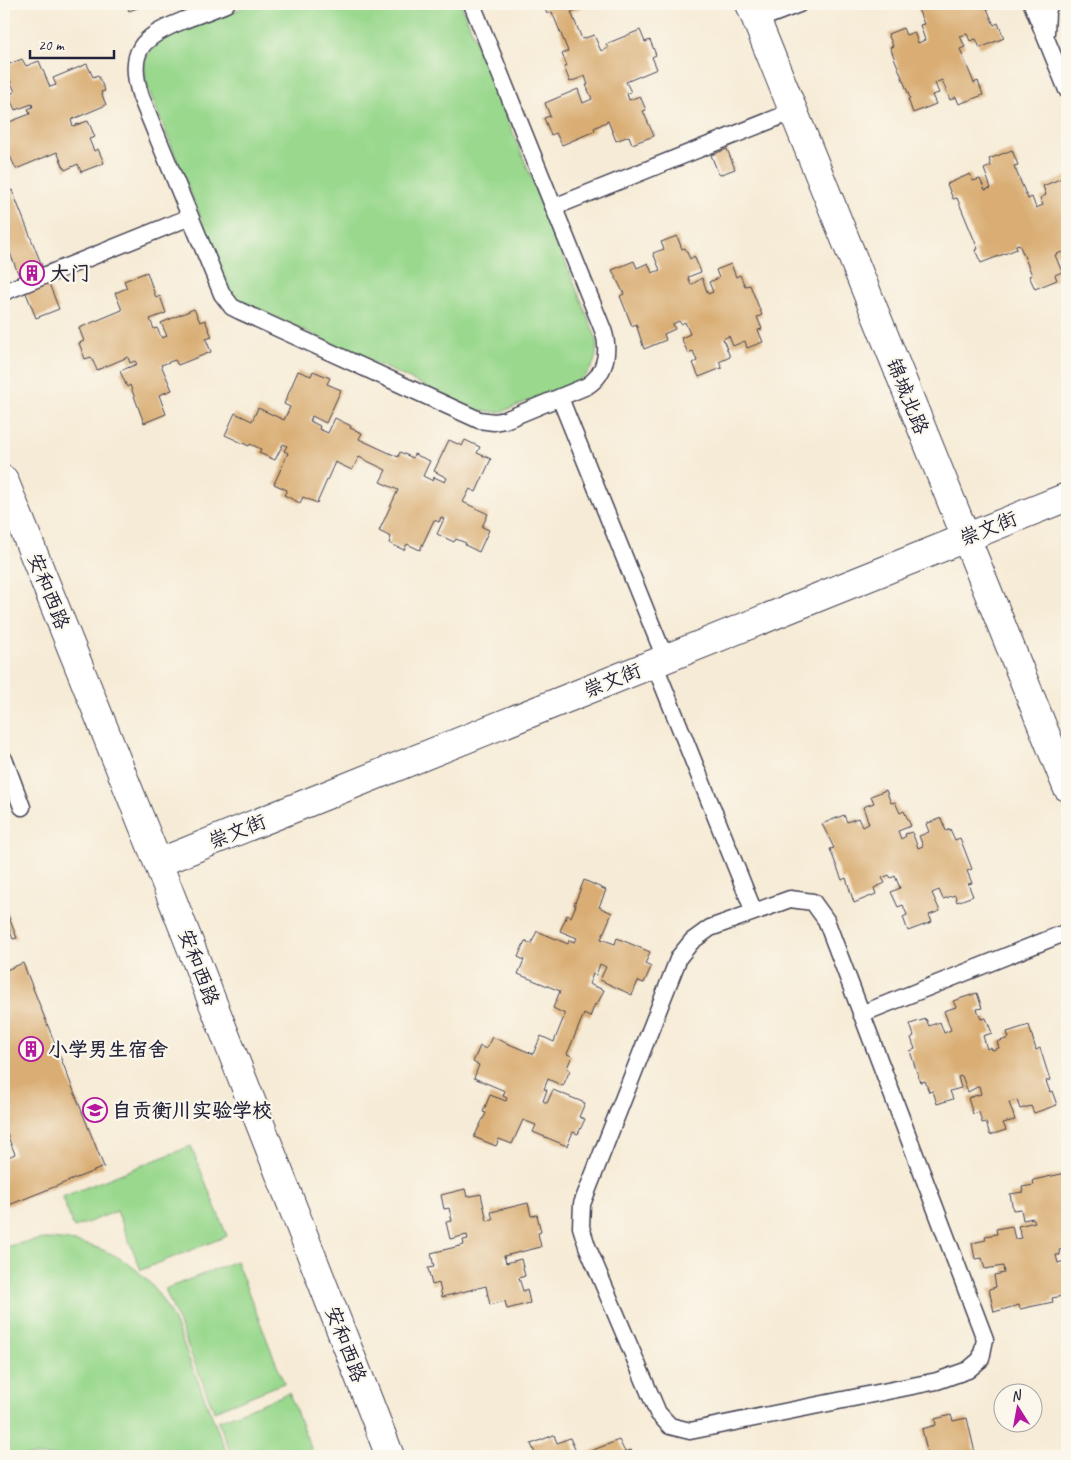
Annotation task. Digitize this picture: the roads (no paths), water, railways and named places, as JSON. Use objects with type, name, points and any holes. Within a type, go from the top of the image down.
[{"type":"street","name":"锦城北路","points":[[754,12],[1067,787]]},
{"type":"street","name":"安和西路","points":[[4,480],[158,863],[390,1456]]},
{"type":"street","name":"崇文街","points":[[158,863],[1067,497]]},
{"type":"lane","points":[[226,4],[161,30],[145,41],[135,62],[136,82],[141,97],[222,294],[232,307],[479,420],[494,422],[506,420],[578,391],[594,382],[603,367],[607,352],[606,338],[603,330],[472,4]]},
{"type":"lane","points":[[754,12],[799,4]]},
{"type":"lane","points":[[1032,4],[1067,90]]},
{"type":"lane","points":[[1047,39],[1047,12],[1050,4]]},
{"type":"lane","points":[[554,207],[794,111]]},
{"type":"lane","points":[[4,292],[190,217]]},
{"type":"lane","points":[[560,398],[754,912]]},
{"type":"lane","points":[[4,759],[22,807]]},
{"type":"lane","points":[[790,899],[812,902],[826,920],[984,1339],[981,1358],[968,1370],[937,1381],[690,1431],[670,1426],[658,1413],[587,1246],[581,1227],[582,1204],[679,957],[692,941],[710,928],[754,912],[790,899]]},
{"type":"lane","points":[[861,1014],[1067,932]]},
{"type":"place","name":"大门","points":[[32,273]]},
{"type":"place","name":"小学男生宿舍","points":[[31,1049]]},
{"type":"place","name":"自贡衡川实验学校","points":[[95,1110]]}]
